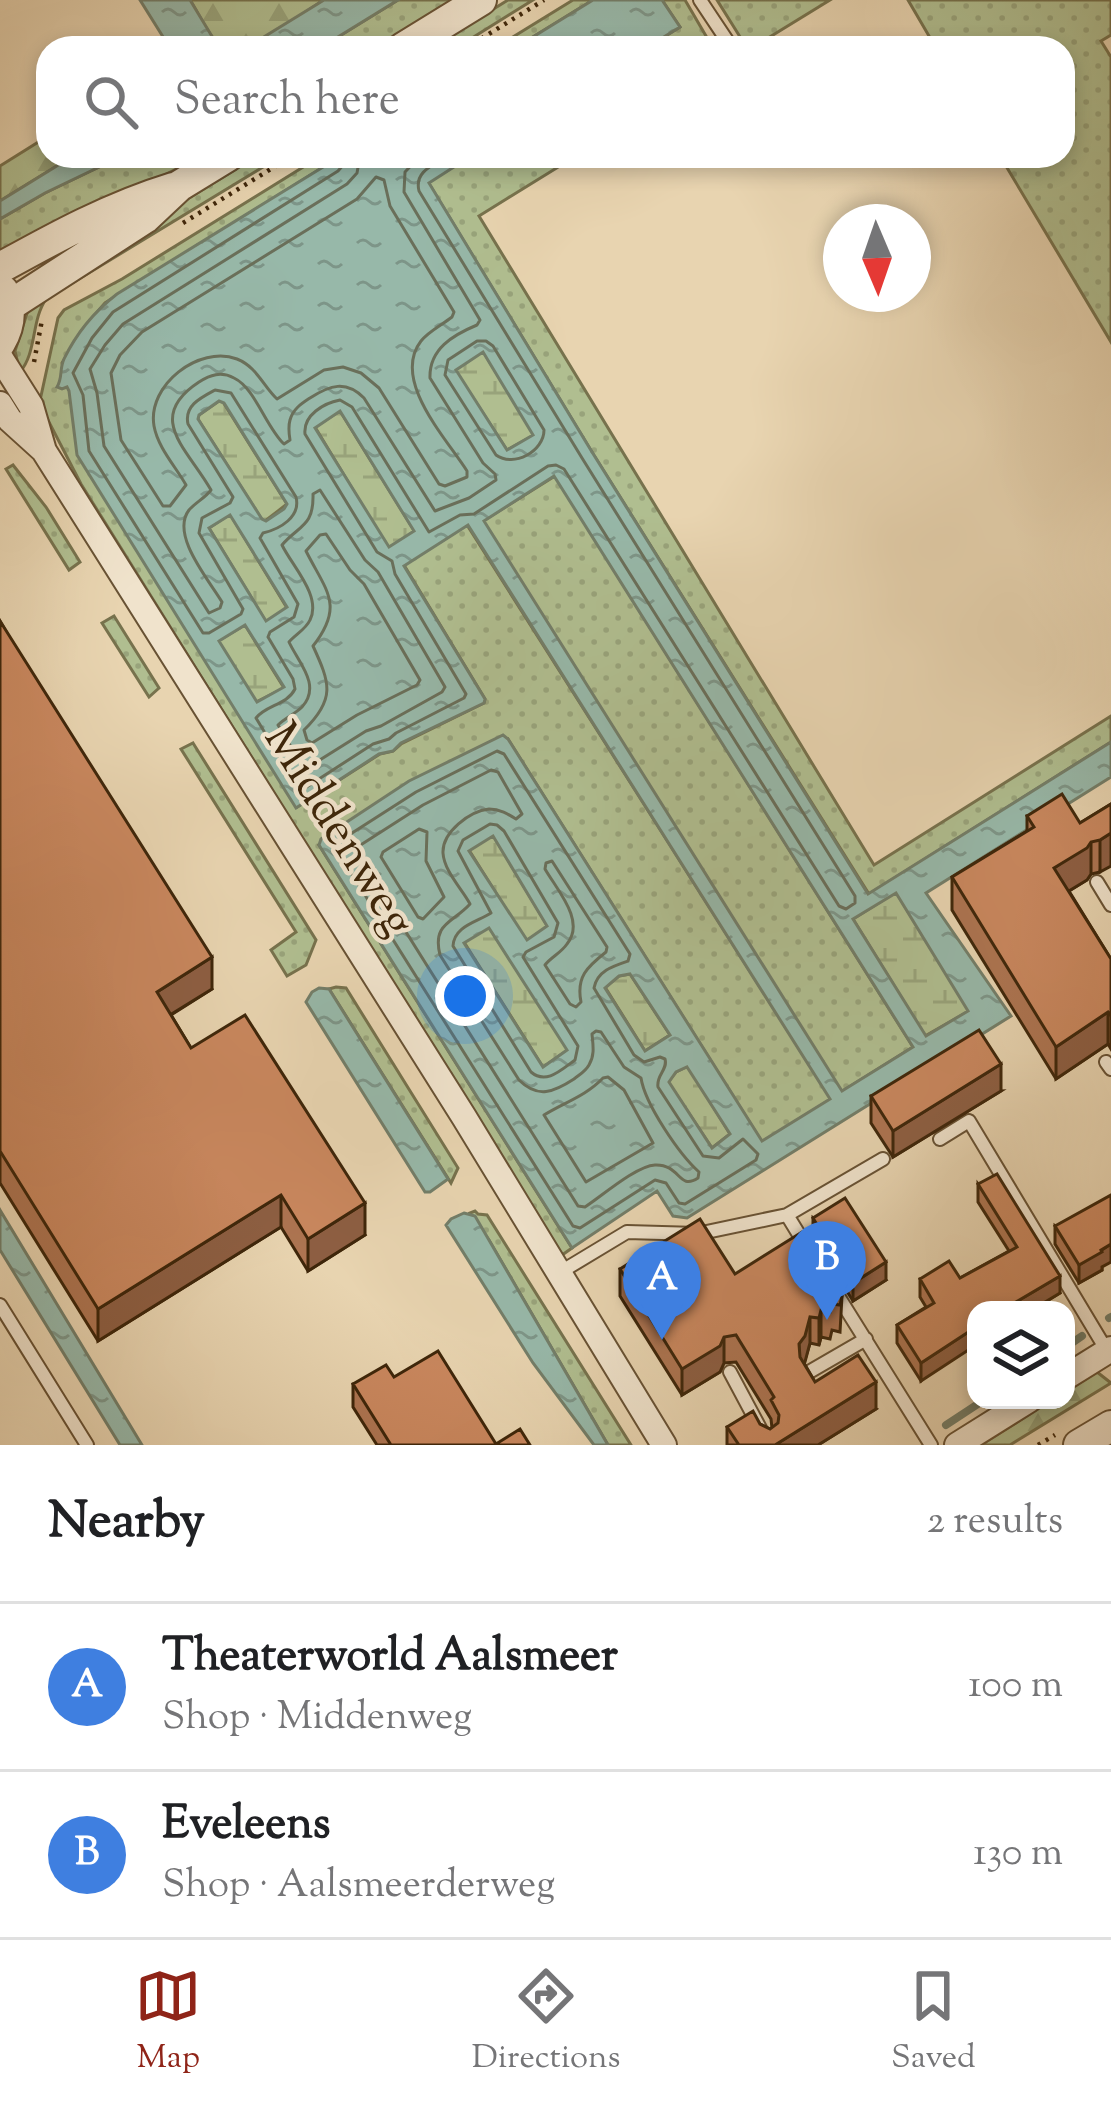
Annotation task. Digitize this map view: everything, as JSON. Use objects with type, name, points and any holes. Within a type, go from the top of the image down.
[{"type":"street","points":[[422,36],[481,0]]},
{"type":"street","points":[[0,344],[7,330],[4,296],[145,218],[179,186],[208,168]]},
{"type":"street","points":[[0,268],[88,220],[179,186]]},
{"type":"street","name":"Middenweg","points":[[0,357],[31,406],[44,451]]},
{"type":"street","name":"Middenweg","points":[[0,404],[10,420],[44,451],[452,1098],[664,1445]]},
{"type":"street","points":[[1075,1371],[1109,1350]]},
{"type":"street","points":[[958,1445],[1015,1409]]},
{"type":"street","points":[[1079,1445],[1111,1426]]},
{"type":"lane","points":[[700,0],[724,36]]},
{"type":"lane","points":[[1096,882],[1111,905]]},
{"type":"lane","points":[[940,1139],[969,1121],[1109,1350]]},
{"type":"lane","points":[[559,1273],[626,1232],[697,1234],[787,1215],[883,1159]]},
{"type":"lane","points":[[787,1215],[810,1251]]},
{"type":"lane","points":[[821,1268],[931,1445]]},
{"type":"lane","points":[[0,1305],[87,1445]]},
{"type":"lane","points":[[808,1372],[866,1340]]},
{"type":"lane","points":[[730,1372],[770,1445]]},
{"type":"path","points":[[486,36],[544,0]]},
{"type":"path","points":[[170,231],[272,168]]},
{"type":"path","points":[[16,382],[32,370],[46,309]]},
{"type":"green space","points":[[190,0],[324,0],[266,36],[209,33]]},
{"type":"green space","points":[[398,0],[460,0],[402,36],[340,36]]},
{"type":"green space","points":[[508,0],[533,0],[475,36],[450,36]]},
{"type":"green space","points":[[573,0],[593,0],[534,36],[514,36]]},
{"type":"green space","points":[[662,0],[685,0],[706,36],[665,36],[680,27]]},
{"type":"green space","points":[[717,0],[830,0],[772,36],[740,36]]},
{"type":"green space","points":[[908,0],[1111,0],[1111,35],[1101,41],[1111,57],[1111,342],[1007,168],[1075,168],[1075,36],[929,36]]},
{"type":"green space","points":[[36,144],[36,168],[54,168],[0,201],[0,166]]},
{"type":"green space","points":[[97,168],[178,168],[0,258],[0,219]]},
{"type":"green space","points":[[238,168],[261,168],[46,299],[20,372],[15,351],[29,307]]},
{"type":"green space","points":[[302,168],[322,168],[105,303],[62,363],[67,386],[297,807],[380,754],[484,703],[404,565],[467,525],[831,1099],[762,1142],[508,739],[319,845],[572,1248],[562,1255],[81,484],[37,399],[58,318],[64,310]]},
{"type":"green space","points":[[451,168],[557,168],[479,216],[874,865],[1111,716],[1111,742],[869,894],[428,182]]},
{"type":"green space","points":[[483,351],[534,435],[507,450],[455,370]]},
{"type":"green space","points":[[219,401],[287,504],[265,521],[198,419]]},
{"type":"green space","points":[[340,411],[415,532],[388,548],[315,427]]},
{"type":"green space","points":[[13,465],[80,562],[69,570],[6,469]]},
{"type":"green space","points":[[555,476],[913,1047],[841,1092],[483,521]]},
{"type":"green space","points":[[230,514],[287,608],[266,622],[209,528]]},
{"type":"green space","points":[[114,616],[159,688],[149,697],[102,623]]},
{"type":"green space","points":[[245,625],[284,688],[256,702],[218,641]]},
{"type":"green space","points":[[193,743],[316,940],[306,965],[287,976],[271,950],[296,932],[181,749]]},
{"type":"green space","points":[[493,835],[548,927],[526,941],[469,850]]},
{"type":"green space","points":[[896,892],[969,1011],[925,1036],[853,919]]},
{"type":"green space","points":[[489,927],[568,1050],[543,1067],[464,942]]},
{"type":"green space","points":[[630,974],[670,1035],[645,1051],[605,987]]},
{"type":"green space","points":[[346,988],[458,1168],[451,1183],[329,989]]},
{"type":"green space","points":[[688,1066],[730,1134],[712,1148],[668,1082]]},
{"type":"green space","points":[[470,1213],[487,1215],[631,1445],[608,1445]]},
{"type":"green space","points":[[1097,1372],[1111,1383],[1075,1405],[1075,1385]]},
{"type":"green space","points":[[1038,1409],[1069,1409],[1010,1445],[981,1445]]},
{"type":"water","points":[[140,0],[190,0],[212,36],[162,36]]},
{"type":"water","points":[[324,0],[398,0],[340,36],[266,36]]},
{"type":"water","points":[[593,0],[662,0],[680,27],[665,36],[534,36]]},
{"type":"water","points":[[54,168],[97,168],[0,219],[0,201]]},
{"type":"water","points":[[322,168],[452,168],[429,183],[868,894],[1111,742],[1111,777],[926,893],[1011,1016],[687,1218],[673,1216],[657,1191],[572,1248],[319,845],[321,839],[409,781],[503,735],[762,1141],[830,1099],[468,525],[404,566],[484,703],[379,754],[296,808],[77,455],[69,391],[57,387],[74,341],[101,308]],"holes":[[[483,352],[533,435],[507,450],[456,370]],[[219,401],[224,403],[287,504],[284,509],[262,519],[199,415]],[[340,411],[414,531],[389,547],[315,428]],[[554,476],[913,1047],[842,1091],[484,521]],[[230,515],[287,607],[266,621],[209,528]],[[245,625],[284,687],[257,702],[219,641]],[[493,836],[547,926],[527,940],[469,851]],[[896,893],[968,1011],[926,1036],[853,919]],[[489,928],[567,1050],[543,1067],[464,943]],[[630,974],[670,1035],[645,1051],[605,988],[619,976]],[[687,1067],[730,1134],[712,1148],[669,1082]]]},
{"type":"water","points":[[319,988],[329,989],[448,1179],[430,1192],[425,1192],[306,1002]]},
{"type":"water","points":[[0,1210],[142,1445],[120,1445],[0,1250]]},
{"type":"water","points":[[464,1213],[475,1216],[608,1445],[594,1445],[533,1363],[446,1225]]},
{"type":"building","points":[[0,621],[212,957],[157,992],[191,1048],[245,1015],[365,1203],[308,1239],[281,1195],[98,1309],[0,1151]]},
{"type":"building","points":[[1062,794],[1080,823],[1111,804],[1111,833],[1054,868],[1111,959],[1111,1016],[1108,1012],[1056,1047],[952,877],[1034,827],[1027,816]]},
{"type":"building","points":[[979,1030],[1001,1064],[893,1131],[871,1096]]},
{"type":"building","points":[[997,1174],[1060,1276],[1018,1301],[967,1301],[967,1333],[921,1363],[897,1325],[934,1303],[920,1279],[949,1261],[960,1278],[1017,1247],[978,1184]]},
{"type":"building","points":[[1111,1195],[1111,1244],[1079,1265],[1055,1226]]},
{"type":"building","points":[[845,1198],[886,1262],[853,1283],[813,1218]]},
{"type":"building","points":[[700,1219],[735,1274],[802,1232],[842,1296],[840,1305],[832,1304],[830,1312],[821,1310],[819,1318],[810,1317],[799,1344],[800,1357],[815,1382],[858,1355],[876,1382],[775,1445],[739,1445],[727,1427],[753,1411],[760,1424],[770,1429],[779,1415],[771,1400],[774,1397],[736,1335],[724,1337],[720,1346],[682,1369],[620,1269]]},
{"type":"building","points":[[438,1351],[496,1444],[520,1429],[530,1445],[391,1445],[353,1384],[386,1365],[394,1377]]},
{"type":"waterway","points":[[1075,1341],[1082,1336]]},
{"type":"waterway","points":[[946,1425],[970,1409]]},
{"type":"place","name":"Eveleens","points":[[827,1320]]},
{"type":"place","name":"Theaterworld Aalsmeer","points":[[662,1340]]}]
